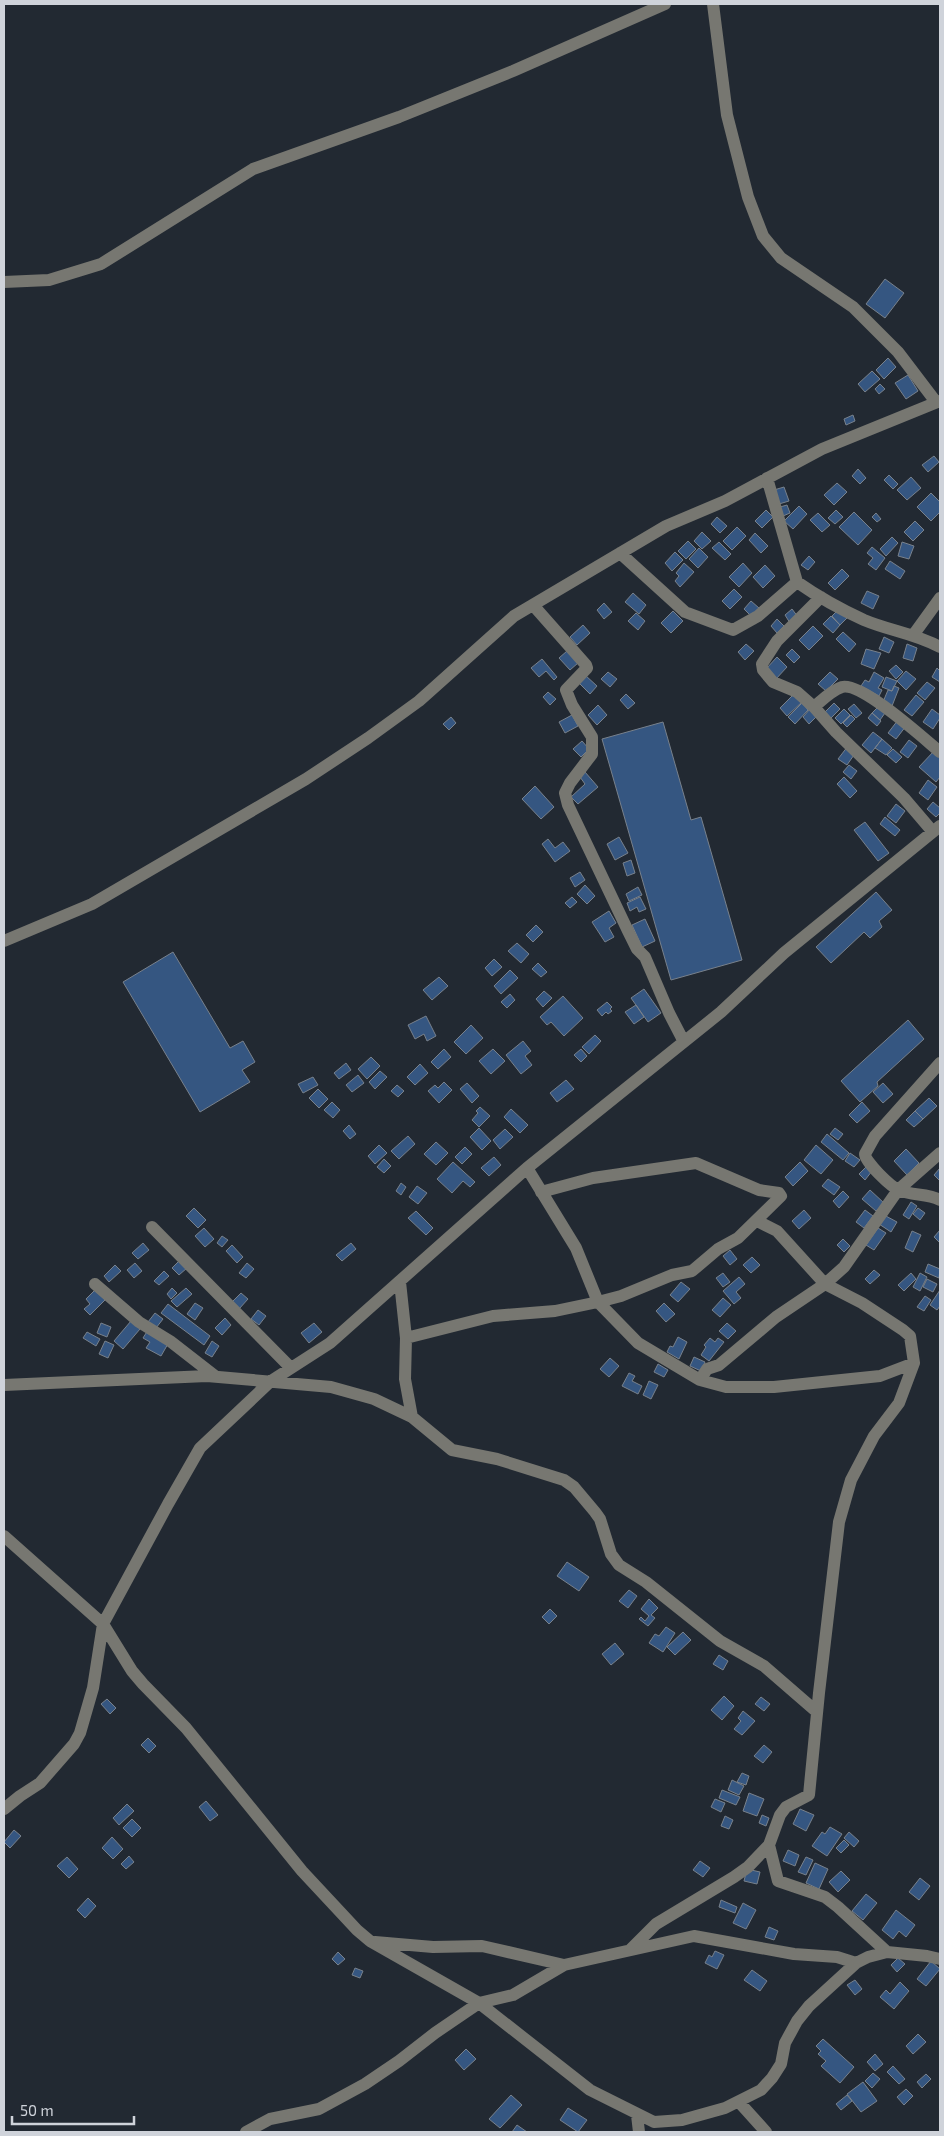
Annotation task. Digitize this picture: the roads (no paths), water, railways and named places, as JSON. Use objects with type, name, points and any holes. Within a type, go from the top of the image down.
[{"type":"street","points":[[4,282],[49,280],[101,264],[253,170],[399,118],[514,71],[577,41],[665,4]]},
{"type":"street","points":[[4,941],[92,904],[306,779],[419,701],[514,616],[666,526],[725,501],[822,449],[938,402],[898,352],[853,307],[781,258],[763,236],[748,197],[727,114],[713,4]]},
{"type":"street","points":[[768,478],[797,582],[865,620],[914,634],[940,647]]},
{"type":"street","points":[[620,553],[685,612],[734,630],[758,616],[797,582]]},
{"type":"street","points":[[4,1809],[40,1782],[74,1744],[80,1733],[93,1688],[103,1624],[200,1448],[271,1381],[330,1343],[527,1168],[721,1012],[784,953],[936,829],[836,732],[814,707],[797,692],[773,682],[762,667],[778,641],[821,596]]},
{"type":"street","points":[[914,634],[940,598]]},
{"type":"street","points":[[533,605],[587,668],[566,690],[572,705],[592,736],[592,754],[570,783],[565,793],[568,805],[637,949],[645,957],[669,1013],[684,1042]]},
{"type":"street","points":[[814,707],[842,687],[854,688],[895,715],[940,752]]},
{"type":"street","points":[[940,1063],[875,1136],[864,1154],[868,1163],[898,1190],[930,1196],[940,1200]]},
{"type":"street","points":[[700,1380],[706,1369],[719,1365],[776,1317],[825,1284],[844,1267],[898,1190],[940,1153]]},
{"type":"street","points":[[406,1338],[493,1316],[555,1311],[598,1302],[697,1268],[718,1249],[738,1238],[757,1222],[780,1197],[780,1193],[759,1190],[696,1163],[594,1178],[541,1192]]},
{"type":"street","points":[[527,1168],[576,1248],[598,1302],[638,1343],[700,1380],[726,1387],[774,1387],[880,1376],[914,1363]]},
{"type":"street","points":[[630,1950],[656,1924],[748,1867],[768,1845],[780,1814],[786,1807],[810,1795],[817,1712],[840,1522],[852,1480],[874,1436],[899,1403],[914,1363],[910,1336],[862,1303],[825,1284],[777,1231],[757,1222]]},
{"type":"street","points":[[152,1227],[290,1367]]},
{"type":"street","points":[[400,1282],[406,1338],[405,1379],[412,1417]]},
{"type":"street","points":[[95,1284],[139,1322],[170,1341],[215,1376]]},
{"type":"street","points":[[4,1385],[215,1376],[331,1387],[374,1399],[412,1417],[452,1450],[497,1458],[557,1478],[569,1484],[596,1512],[611,1554],[619,1565],[646,1582],[720,1641],[764,1666],[817,1712]]},
{"type":"street","points":[[4,1536],[103,1624],[132,1671],[186,1728],[302,1870],[357,1930],[370,1941],[479,2002],[572,2077],[637,2115],[654,2122],[682,2120],[739,2102],[761,2090],[772,2078],[780,2064],[789,2033],[797,2021],[809,2006],[856,1963],[868,1957],[887,1952],[940,1959]]},
{"type":"street","points":[[768,1845],[778,1881],[825,1897],[887,1952]]},
{"type":"street","points":[[246,2132],[270,2119],[310,2112],[332,2102],[392,2066],[435,2032],[479,2002],[513,1995],[564,1965],[701,1936],[794,1954],[837,1957],[856,1963]]},
{"type":"street","points":[[370,1941],[433,1947],[482,1946],[564,1965]]},
{"type":"street","points":[[739,2102],[766,2132]]},
{"type":"street","points":[[637,2115],[639,2132]]}]
